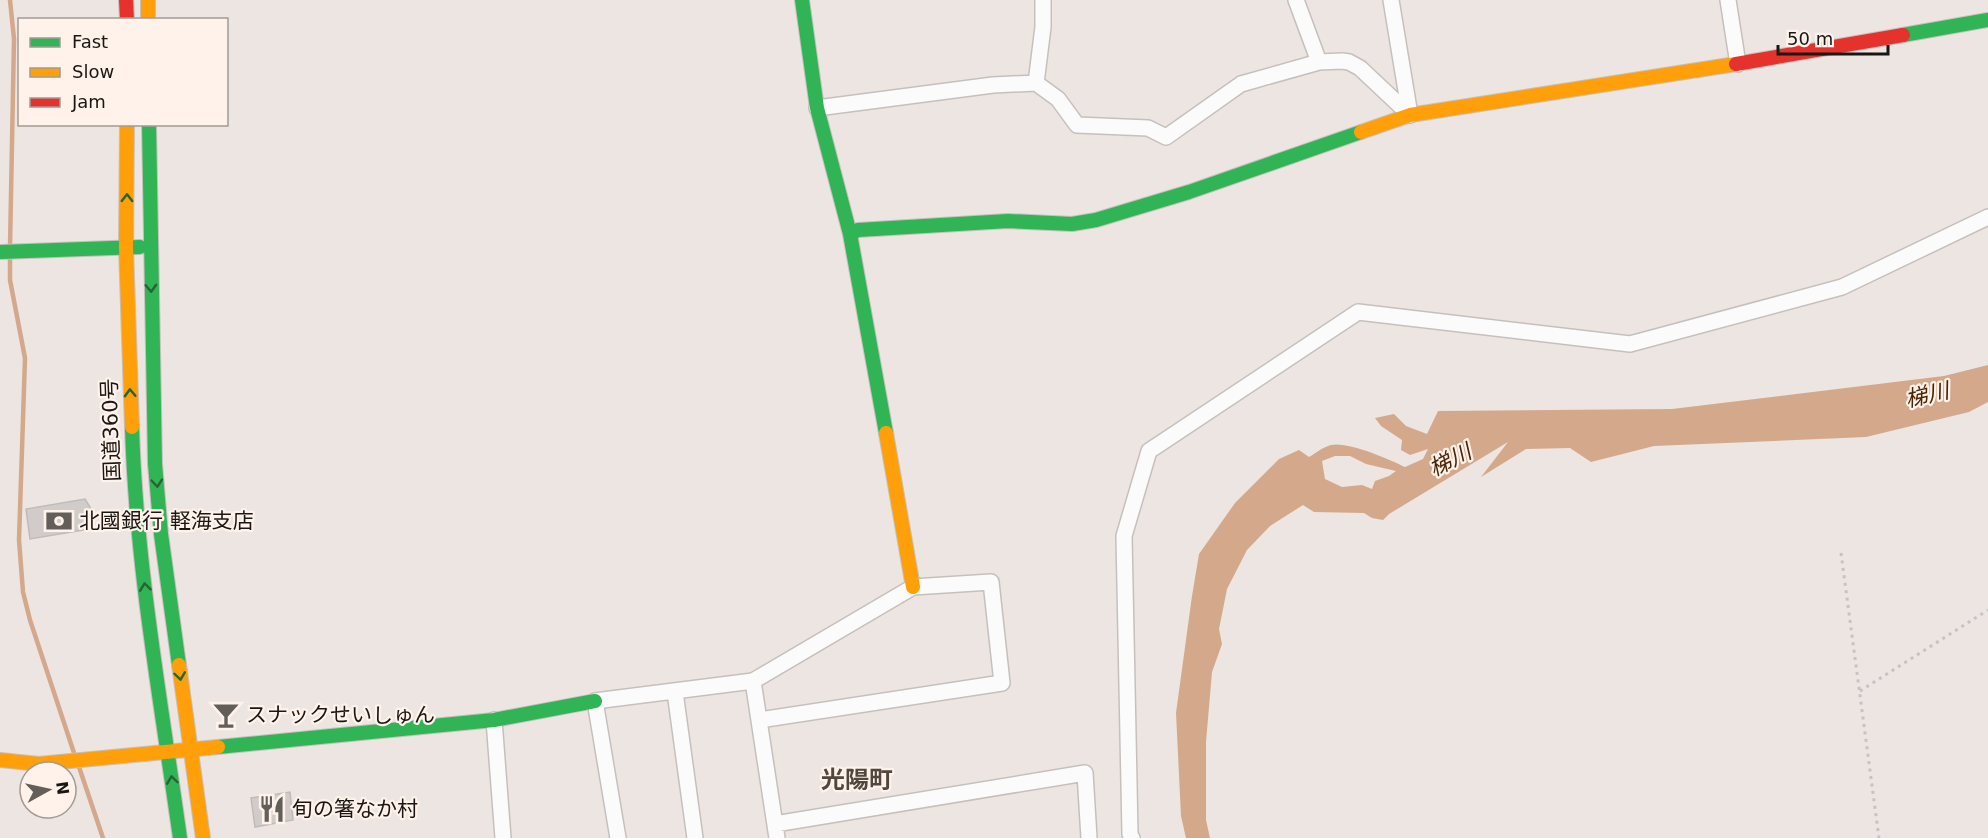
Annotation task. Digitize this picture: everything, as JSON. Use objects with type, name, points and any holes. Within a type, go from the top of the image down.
[{"type":"main road","points":[[126,0],[127,18]]},
{"type":"main road","points":[[148,0],[148,18]]},
{"type":"main road","points":[[802,0],[817,108],[850,234],[913,587]]},
{"type":"main road","points":[[850,234],[858,230],[1008,221],[1072,224],[1096,220],[1189,192],[1410,115],[1738,64],[1988,20]]},
{"type":"main road","name":"国道360号","points":[[127,126],[126,247],[134,490],[148,610],[180,838]]},
{"type":"main road","name":"国道360号","points":[[149,126],[155,464],[202,838]]},
{"type":"main road","points":[[7,252],[150,246]]},
{"type":"main road","points":[[0,760],[39,764],[68,762],[494,720],[595,701]]},
{"type":"street","points":[[1036,83],[1043,27],[1043,0]]},
{"type":"street","points":[[1296,0],[1319,62]]},
{"type":"street","points":[[1391,0],[1410,115]]},
{"type":"street","points":[[1728,0],[1738,64]]},
{"type":"street","points":[[817,108],[993,85],[1036,83],[1058,99],[1077,125],[1148,128],[1166,137],[1241,84],[1319,62],[1342,60],[1360,68],[1410,115]]},
{"type":"street","points":[[1132,838],[1124,536],[1149,451],[1358,312],[1630,345],[1842,287],[1988,217]]},
{"type":"street","points":[[618,838],[595,701],[753,681],[913,587],[991,582],[1002,683],[760,720]]},
{"type":"street","points":[[753,681],[776,831],[1085,773],[1089,838]]},
{"type":"street","points":[[675,692],[695,838]]},
{"type":"street","points":[[494,720],[503,838]]},
{"type":"path","points":[[1841,553],[1879,838]]},
{"type":"path","points":[[1860,691],[1988,610]]},
{"type":"water","name":"梯川","points":[[1988,365],[1988,402],[1969,412],[1866,437],[1654,446],[1591,462],[1570,448],[1526,449],[1481,477],[1508,442],[1389,514],[1383,520],[1372,518],[1364,513],[1314,512],[1303,505],[1270,526],[1247,550],[1227,589],[1219,629],[1222,644],[1212,672],[1206,742],[1206,820],[1210,838],[1186,838],[1181,816],[1176,713],[1199,554],[1235,503],[1279,459],[1299,450],[1309,457],[1325,447],[1338,444],[1368,452],[1405,467],[1423,459],[1428,449],[1410,455],[1401,450],[1402,440],[1381,426],[1375,418],[1394,414],[1406,426],[1427,434],[1438,411],[1672,409],[1944,376]],"holes":[[[1335,456],[1350,456],[1366,464],[1396,471],[1375,481],[1372,489],[1362,485],[1342,487],[1325,479],[1322,461]]]},
{"type":"building","name":"北國銀行 軽海支店","points":[[85,499],[93,512],[89,529],[30,539],[26,509]]},
{"type":"building","name":"旬の箸なか村","points":[[290,792],[293,820],[255,827],[251,798]]},
{"type":"waterway","points":[[10,0],[14,39],[10,247]]},
{"type":"waterway","points":[[10,258],[10,280],[25,358],[19,540],[23,592],[75,756]]},
{"type":"waterway","points":[[79,767],[103,838]]},
{"type":"traffic: fast","points":[[802,0],[817,108],[850,234],[886,433]]},
{"type":"traffic: fast","points":[[1903,35],[1988,20]]},
{"type":"traffic: fast","points":[[149,126],[155,464],[161,534],[179,665]]},
{"type":"traffic: fast","points":[[850,234],[858,230],[1008,221],[1072,224],[1096,220],[1189,192],[1361,132]]},
{"type":"traffic: fast","points":[[0,252],[140,247]]},
{"type":"traffic: fast","points":[[132,427],[134,479],[144,582],[180,838]]},
{"type":"traffic: fast","points":[[218,747],[494,720],[595,701]]},
{"type":"traffic: slow","points":[[148,0],[148,18]]},
{"type":"traffic: slow","points":[[1361,132],[1410,115],[1736,64]]},
{"type":"traffic: slow","points":[[127,126],[126,247],[132,427]]},
{"type":"traffic: slow","points":[[886,433],[913,587]]},
{"type":"traffic: slow","points":[[179,665],[203,838]]},
{"type":"traffic: slow","points":[[0,760],[39,764],[218,747]]},
{"type":"traffic: jam","points":[[126,0],[127,18]]},
{"type":"traffic: jam","points":[[1736,64],[1903,35]]},
{"type":"place","name":"北國銀行 軽海支店","points":[[59,521]]},
{"type":"place","name":"スナックせいしゅん","points":[[226,715]]},
{"type":"place","name":"旬の箸なか村","points":[[272,809]]},
{"type":"district","name":"光陽町","points":[[857,780]]}]
